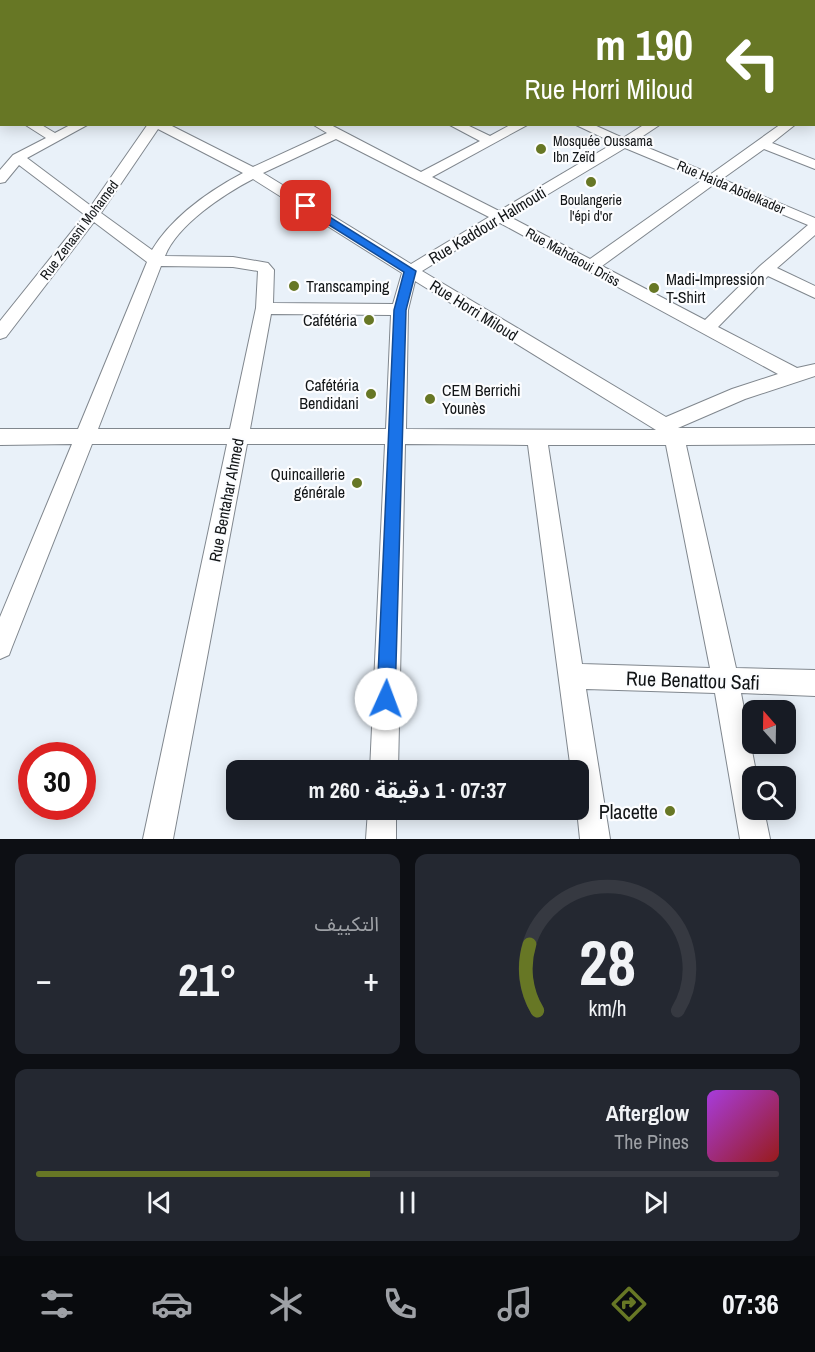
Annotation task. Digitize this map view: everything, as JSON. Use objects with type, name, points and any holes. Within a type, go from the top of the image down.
[{"type":"street","points":[[33,126],[54,138]]},
{"type":"street","points":[[0,179],[18,158],[79,126]]},
{"type":"street","name":"Rue Zenasni Mohamed","points":[[0,333],[93,214],[155,126]]},
{"type":"street","name":"Rue Horri Miloud","points":[[160,126],[252,172],[670,432]]},
{"type":"street","name":"Rue Mahdaoui Driss","points":[[322,126],[501,218],[795,375]]},
{"type":"street","points":[[458,126],[490,141]]},
{"type":"street","points":[[421,177],[519,126]]},
{"type":"street","name":"Rue Haida Abdelkader","points":[[585,126],[713,179],[815,225]]},
{"type":"street","name":"Rue Kaddour Halmouti","points":[[384,760],[400,310],[410,271],[652,126]]},
{"type":"street","points":[[590,267],[787,126]]},
{"type":"street","points":[[0,647],[156,261],[167,240],[188,217],[252,172],[336,134]]},
{"type":"street","points":[[763,144],[815,165]]},
{"type":"street","points":[[18,158],[156,261]]},
{"type":"street","points":[[706,329],[766,269],[815,225]]},
{"type":"street","name":"Rue Bentahar Ahmed","points":[[156,261],[233,262],[262,266],[266,270],[267,279],[264,308],[158,839]]},
{"type":"street","points":[[766,269],[815,292]]},
{"type":"street","points":[[264,308],[400,310]]},
{"type":"street","points":[[670,432],[705,407],[815,370]]},
{"type":"street","points":[[0,437],[239,434],[537,436],[670,432],[815,436]]},
{"type":"street","points":[[670,432],[726,682],[755,839]]},
{"type":"street","points":[[537,436],[595,839]]},
{"type":"street","name":"Rue Benattou Safi","points":[[572,676],[815,684]]},
{"type":"street","points":[[381,839],[382,820]]},
{"type":"place","name":"Mosquée Oussama Ibn Zeïd","points":[[541,149]]},
{"type":"place","name":"Boulangerie l'épi d'or","points":[[591,182]]},
{"type":"place","name":"Transcamping","points":[[294,286]]},
{"type":"place","name":"Madi-Impression T-Shirt","points":[[654,288]]},
{"type":"place","name":"Cafétéria","points":[[369,320]]},
{"type":"place","name":"Cafétéria Bendidani","points":[[371,394]]},
{"type":"place","name":"CEM Berrichi Younès","points":[[430,399]]},
{"type":"place","name":"Quincaillerie générale","points":[[357,483]]},
{"type":"place","name":"Placette","points":[[670,811]]},
{"type":"route","points":[[306,206],[410,271],[400,310],[386,699]]}]
